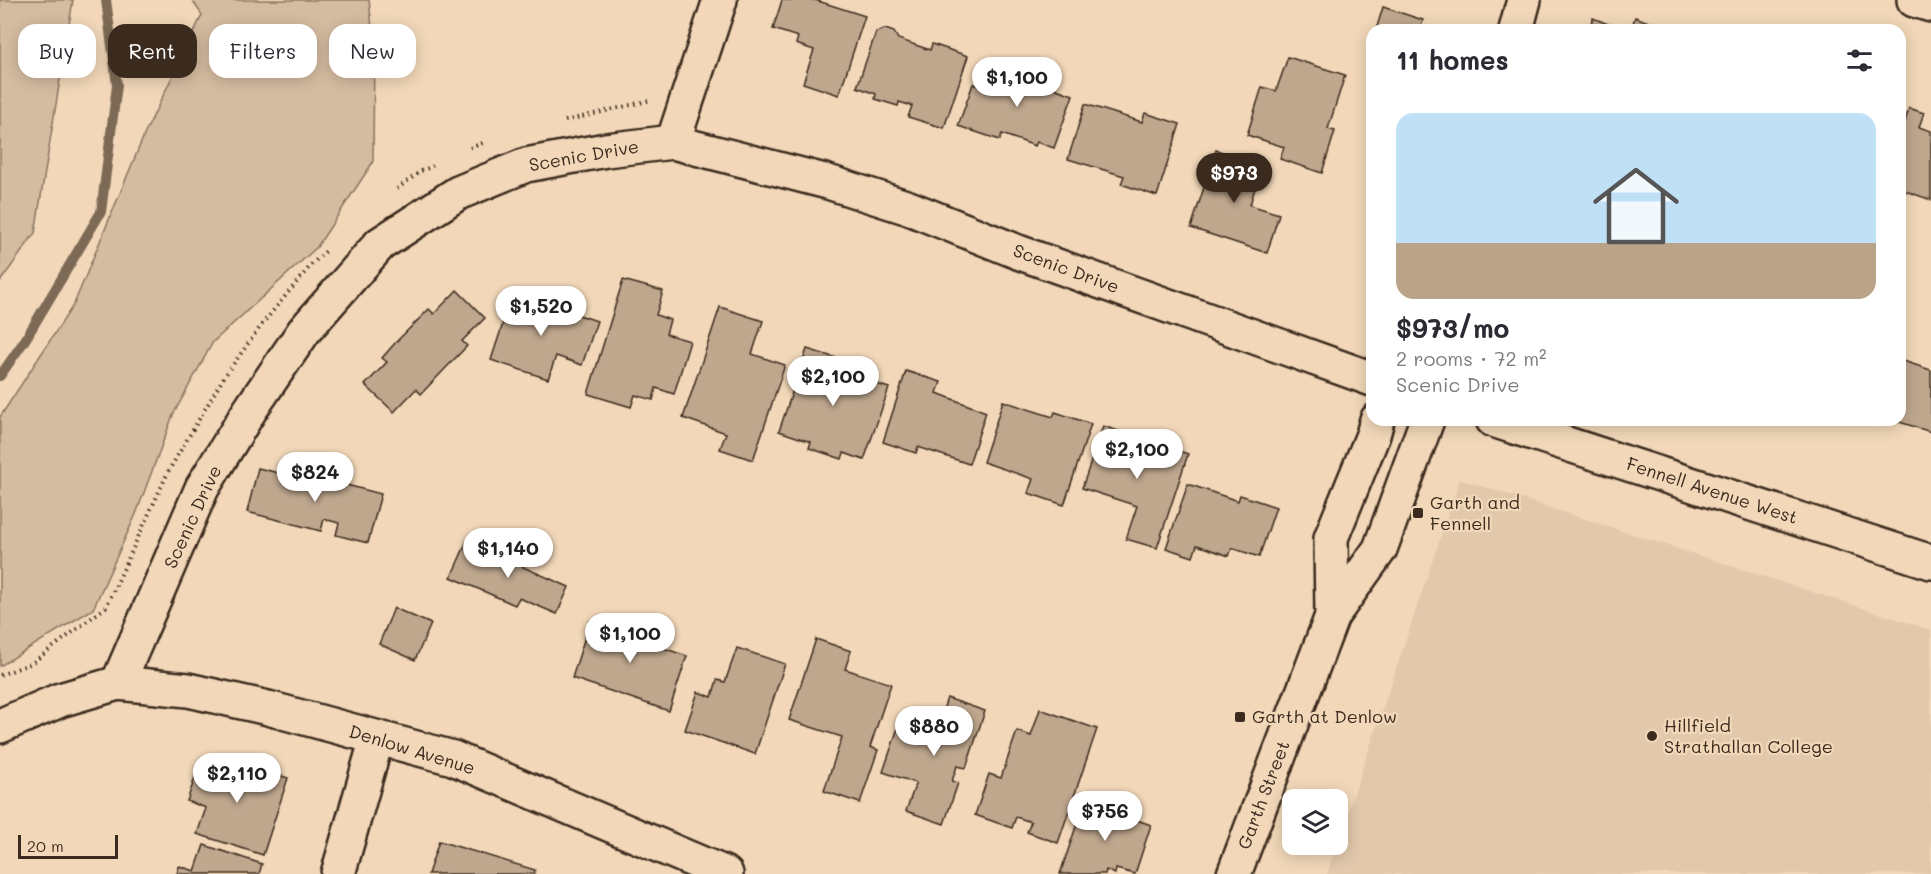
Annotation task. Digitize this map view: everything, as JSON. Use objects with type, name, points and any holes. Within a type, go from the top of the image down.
[{"type":"street","points":[[673,142],[720,0]]},
{"type":"street","points":[[1518,24],[1524,0]]},
{"type":"street","points":[[1914,0],[1931,4]]},
{"type":"street","name":"Scenic Drive","points":[[118,682],[202,488],[250,410],[304,331],[380,244],[458,193],[526,165],[606,150],[673,142],[828,182],[909,208],[1018,252],[1366,377]]},
{"type":"street","name":"Garth Street","points":[[1332,616],[1331,538],[1375,426]]},
{"type":"street","name":"Garth Street","points":[[1234,874],[1332,616],[1380,549],[1425,426]]},
{"type":"street","name":"Fennell Avenue West","points":[[1512,426],[1931,562]]},
{"type":"street","points":[[0,726],[60,700],[118,682]]},
{"type":"street","name":"Denlow Avenue","points":[[118,682],[188,690],[268,708],[453,758],[726,874]]},
{"type":"street","points":[[338,874],[377,738]]},
{"type":"shaded area","points":[[0,0],[73,0],[69,24],[18,24],[18,78],[60,78],[35,233],[0,282]]},
{"type":"shaded area","points":[[192,0],[369,0],[372,24],[329,24],[329,78],[374,78],[373,162],[317,247],[213,342],[173,415],[136,514],[93,609],[0,666],[0,417],[74,304],[145,133],[172,78],[197,78],[197,25],[202,15]]},
{"type":"shaded area","name":"Hillfield Strathallan College","points":[[1460,479],[1931,630],[1931,874],[1327,874],[1333,855],[1348,855],[1348,812]]},
{"type":"building","points":[[782,0],[815,0],[865,16],[839,95],[803,83],[814,50],[796,44],[798,37],[773,29]]},
{"type":"building","points":[[1383,7],[1423,20],[1422,24],[1378,24]]},
{"type":"building","points":[[1635,17],[1654,24],[1633,24]]},
{"type":"building","points":[[1593,18],[1608,24],[1590,24]]},
{"type":"building","points":[[885,29],[894,32],[898,39],[930,50],[932,44],[968,56],[944,128],[908,117],[912,106],[899,102],[898,106],[875,99],[876,94],[857,87],[876,32]]},
{"type":"building","points":[[1288,57],[1345,75],[1328,129],[1335,131],[1322,173],[1280,159],[1284,147],[1247,135],[1262,87],[1276,91]]},
{"type":"building","points":[[1014,67],[1053,81],[1051,87],[1073,95],[1054,148],[1037,142],[1035,146],[1002,134],[1000,140],[958,126],[973,84],[985,88],[992,68],[1012,75]]},
{"type":"building","points":[[1085,104],[1142,122],[1145,113],[1180,124],[1157,196],[1121,184],[1124,176],[1068,159]]},
{"type":"building","points":[[1909,108],[1924,113],[1919,127],[1931,131],[1931,200],[1906,191],[1906,118]]},
{"type":"building","points":[[1216,150],[1262,164],[1250,205],[1279,214],[1267,253],[1191,228]]},
{"type":"building","points":[[623,280],[663,291],[656,315],[670,320],[666,334],[690,341],[674,394],[656,388],[653,400],[635,395],[631,407],[588,394]]},
{"type":"building","points":[[457,290],[485,318],[462,341],[467,346],[421,394],[416,389],[394,412],[365,385],[387,362],[382,358],[396,342],[429,309],[434,314]]},
{"type":"building","points":[[513,293],[597,321],[582,365],[556,356],[548,379],[491,360]]},
{"type":"building","points":[[720,307],[763,321],[752,354],[785,365],[753,460],[720,449],[726,433],[683,418]]},
{"type":"building","points":[[807,349],[846,361],[842,372],[850,375],[852,370],[870,377],[868,381],[889,388],[864,460],[844,453],[842,459],[809,448],[811,442],[779,431]]},
{"type":"building","points":[[1906,362],[1931,370],[1931,432],[1906,424]]},
{"type":"building","points":[[906,371],[941,382],[937,393],[986,412],[969,464],[918,447],[916,453],[883,442]]},
{"type":"building","points":[[1003,401],[1053,417],[1055,412],[1091,424],[1064,505],[1028,493],[1033,479],[983,462]]},
{"type":"building","points":[[1103,426],[1188,454],[1157,548],[1126,539],[1137,506],[1082,488]]},
{"type":"building","points":[[258,468],[299,478],[301,473],[381,494],[368,543],[336,535],[339,523],[324,519],[321,531],[247,512]]},
{"type":"building","points":[[1188,484],[1238,501],[1240,495],[1276,507],[1259,557],[1232,548],[1229,556],[1197,545],[1193,557],[1166,548]]},
{"type":"building","points":[[467,541],[510,560],[512,555],[526,561],[523,567],[569,587],[557,614],[519,598],[515,605],[451,577]]},
{"type":"building","points":[[394,608],[431,624],[415,660],[379,644]]},
{"type":"building","points":[[590,621],[621,632],[625,621],[658,633],[654,645],[687,656],[669,711],[572,678]]},
{"type":"building","points":[[816,639],[851,651],[845,669],[891,684],[870,747],[878,750],[860,803],[824,791],[842,737],[789,720]]},
{"type":"building","points":[[737,648],[785,664],[755,754],[685,730],[698,692],[712,697],[717,680],[725,682]]},
{"type":"building","points":[[947,698],[985,711],[966,768],[957,766],[952,781],[958,783],[944,824],[906,811],[916,783],[883,772],[902,716],[937,728]]},
{"type":"building","points":[[1040,709],[1097,729],[1058,843],[1027,832],[1031,822],[1016,817],[1012,828],[975,815],[989,774],[1001,778],[1017,731],[1031,736]]},
{"type":"building","points":[[202,757],[252,773],[253,767],[288,778],[263,855],[197,834],[206,808],[187,801]]},
{"type":"building","points":[[1084,803],[1100,808],[1102,803],[1125,810],[1123,815],[1151,825],[1135,874],[1116,869],[1115,874],[1106,870],[1105,874],[1060,874]]},
{"type":"building","points":[[439,841],[535,870],[534,874],[428,874]]},
{"type":"building","points":[[204,845],[262,864],[259,874],[177,874],[179,866],[195,871]]},
{"type":"waterway","points":[[0,376],[25,340],[101,212],[117,85],[106,0]]},
{"type":"place","name":"Garth and Fennell","points":[[1418,513]]},
{"type":"place","name":"Garth at Denlow","points":[[1240,717]]},
{"type":"place","name":"Hillfield Strathallan College","points":[[1652,736]]}]
